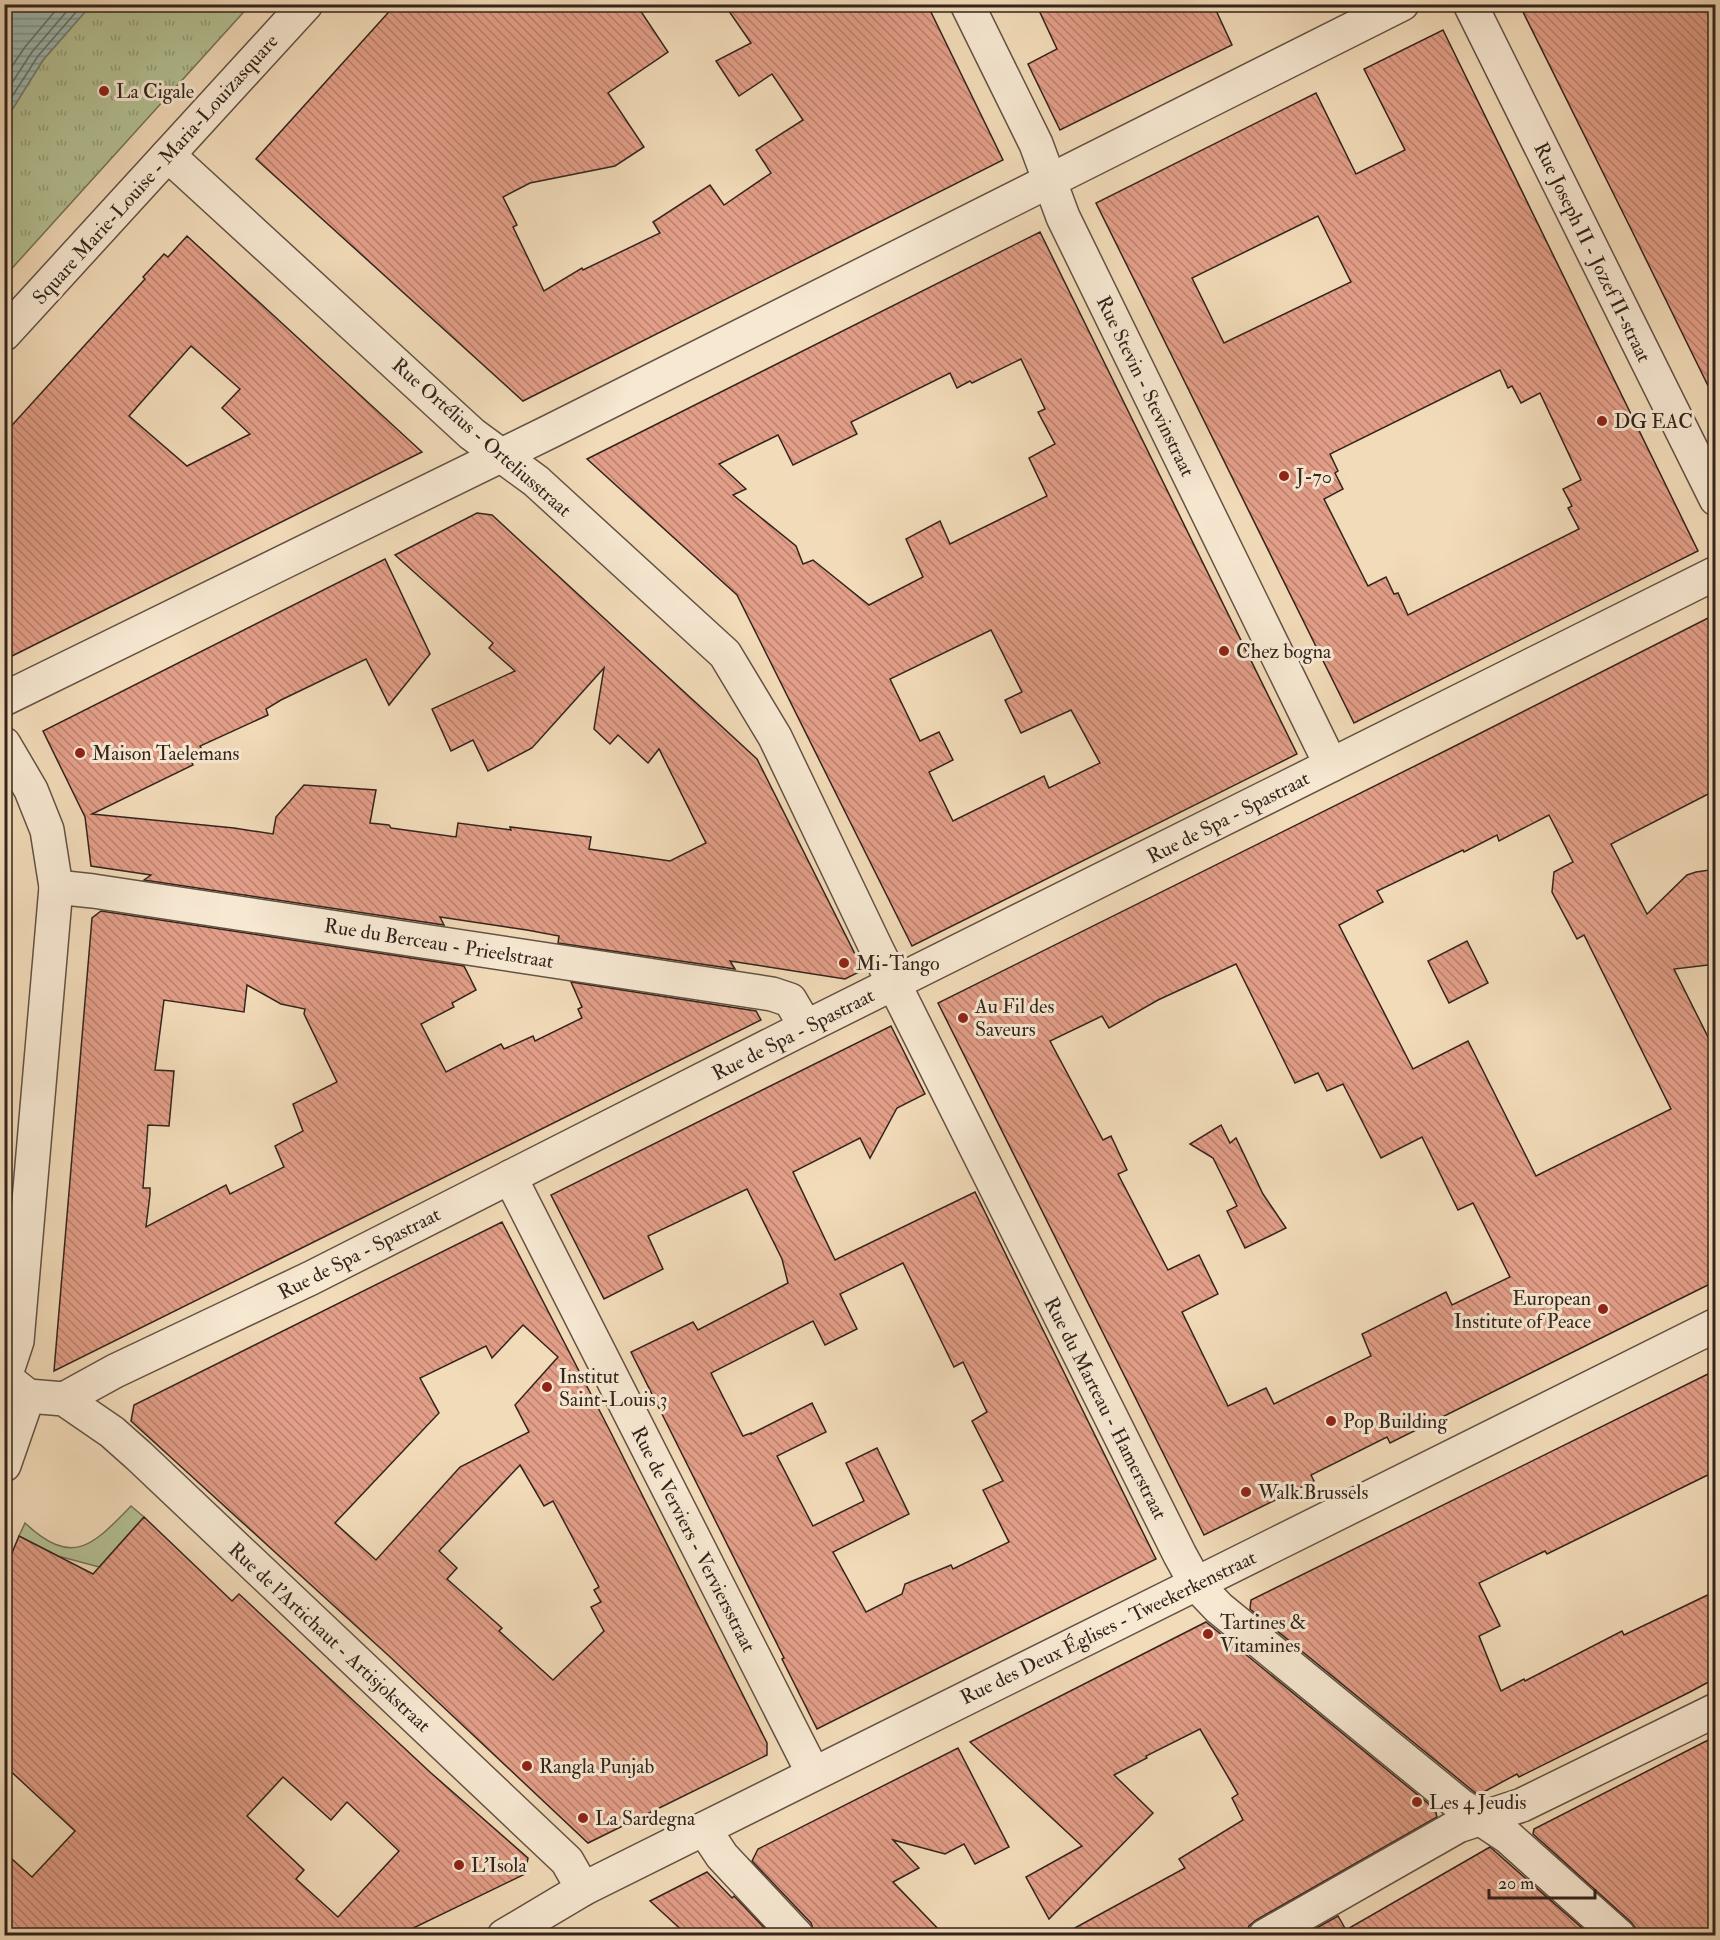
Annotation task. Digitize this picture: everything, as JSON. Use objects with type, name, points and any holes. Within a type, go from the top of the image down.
[{"type":"street","name":"Square Marie-Louise - Maria-Louizasquare","points":[[4,334],[306,4]]},
{"type":"street","name":"Rue Stevin - Stevinstraat","points":[[967,4],[1036,144],[1063,217],[1331,765]]},
{"type":"street","points":[[4,699],[501,455],[1402,4]]},
{"type":"street","name":"Rue Joseph II - Jozef II-straat","points":[[1470,4],[1716,499]]},
{"type":"street","name":"Rue Ortélius - Orteliusstraat","points":[[168,155],[472,434],[536,481],[725,654],[775,737]]},
{"type":"street","name":"Rue de Spa - Spastraat","points":[[64,1399],[115,1371],[311,1278],[806,1027],[1716,573]]},
{"type":"street","name":"Rue du Marteau - Hamerstraat","points":[[775,737],[894,984],[1179,1555],[1196,1584],[1219,1608],[1460,1805],[1508,1837],[1619,1935]]},
{"type":"street","points":[[4,744],[31,790],[47,830],[56,887],[4,1465]]},
{"type":"street","name":"Rue du Berceau - Prieelstraat","points":[[56,887],[116,894],[772,994],[790,1000],[806,1027]]},
{"type":"street","name":"Rue de Verviers - Verviersstraat","points":[[510,1177],[813,1773]]},
{"type":"street","name":"Rue des Deux Églises - Tweekerkenstraat","points":[[511,1935],[583,1889],[1716,1325]]},
{"type":"street","points":[[12,1383],[64,1399]]},
{"type":"street","name":"Rue de l'Artichaut - Artisjokstraat","points":[[64,1399],[112,1432],[139,1456],[567,1861],[583,1889]]},
{"type":"street","points":[[1265,1935],[1458,1826],[1522,1805],[1716,1710]]},
{"type":"street","points":[[704,1829],[722,1856],[797,1935]]},
{"type":"green space","points":[[91,5],[250,5],[5,276],[5,121],[43,60]]},
{"type":"green space","points":[[131,1506],[144,1517],[99,1567],[58,1556],[19,1536],[25,1523],[56,1545],[70,1548],[82,1546],[105,1531]]},
{"type":"water","points":[[5,4],[91,5],[43,60],[5,121]]},
{"type":"building","points":[[396,4],[636,4],[668,52],[608,93],[644,147],[615,166],[530,183],[503,197],[517,225],[513,227],[544,291],[582,268],[583,270],[660,233],[653,222],[710,185],[724,205],[771,173],[756,150],[803,120],[772,74],[739,96],[716,61],[751,43],[724,4],[927,4],[1003,160],[523,401],[256,159]]},
{"type":"building","points":[[1036,4],[1213,4],[1232,45],[1060,130],[1028,64],[1057,49]]},
{"type":"building","points":[[1519,4],[1716,4],[1716,402],[1632,231]]},
{"type":"building","points":[[1443,30],[1698,551],[1354,723],[1096,203],[1316,93],[1356,174],[1405,150],[1364,69]],"holes":[[[1318,216],[1351,282],[1224,343],[1192,278]],[[1500,370],[1508,388],[1512,386],[1521,403],[1540,393],[1581,480],[1563,489],[1572,506],[1568,508],[1579,529],[1408,615],[1398,593],[1394,594],[1386,577],[1368,586],[1324,499],[1343,489],[1335,473],[1338,471],[1330,454]]]},
{"type":"building","points":[[1040,232],[1297,754],[912,946],[737,595],[587,459]],"holes":[[[1021,359],[1045,409],[1038,412],[1055,444],[1029,458],[1047,496],[950,544],[940,521],[906,539],[923,577],[869,605],[813,560],[803,564],[796,546],[733,495],[746,489],[719,464],[778,435],[793,465],[857,434],[851,422],[950,373],[957,388]],[[991,630],[1022,692],[1005,700],[1021,733],[1071,710],[1100,763],[1049,788],[1044,776],[953,821],[929,772],[953,760],[939,732],[920,741],[890,679]]]},
{"type":"building","points":[[187,236],[422,452],[4,660],[4,434],[145,279],[143,277],[164,254],[168,257]],"holes":[[[191,346],[240,389],[222,408],[250,434],[187,466],[129,416]]]},
{"type":"building","points":[[477,513],[492,515],[757,759],[863,970],[845,979],[730,961],[735,969],[558,943],[559,936],[527,930],[440,917],[444,925],[144,880],[151,875],[91,866],[85,817],[43,731],[385,559],[430,654],[389,705],[366,659],[281,700],[266,709],[268,715],[200,746],[205,755],[191,761],[193,765],[92,814],[273,834],[276,817],[304,785],[376,790],[370,823],[389,825],[391,828],[456,837],[458,823],[511,830],[510,827],[591,837],[589,849],[670,861],[706,843],[659,749],[648,763],[618,735],[610,744],[594,729],[604,668],[532,748],[488,771],[473,740],[451,751],[432,709],[515,671],[489,648],[493,643],[395,555]]},
{"type":"building","points":[[1716,614],[1716,790],[1611,844],[1647,914],[1687,875],[1716,869],[1716,964],[1674,969],[1716,1053],[1716,1281],[1390,1443],[1387,1437],[1311,1475],[1314,1481],[1204,1535],[938,1003]],"holes":[[[1549,815],[1573,862],[1554,872],[1552,892],[1577,939],[1584,935],[1671,1109],[1536,1176],[1468,1041],[1413,1069],[1339,925],[1383,902],[1377,891],[1497,835],[1499,841]],[[1236,964],[1295,1083],[1318,1073],[1327,1091],[1343,1084],[1381,1158],[1422,1137],[1458,1210],[1473,1203],[1510,1277],[1452,1305],[1446,1292],[1362,1334],[1371,1356],[1274,1404],[1266,1388],[1228,1406],[1182,1312],[1218,1294],[1199,1255],[1168,1270],[1118,1174],[1127,1170],[1111,1136],[1103,1140],[1050,1041],[1102,1016],[1109,1028],[1158,1000]]]},
{"type":"building","points":[[101,911],[464,966],[476,990],[452,1003],[454,1007],[421,1024],[446,1072],[501,1044],[504,1049],[533,1036],[535,1041],[582,1018],[578,1009],[582,1007],[571,982],[756,1011],[761,1020],[54,1371],[92,918]],"holes":[[[247,985],[281,1004],[305,1009],[304,1014],[337,1082],[293,1104],[303,1131],[275,1146],[284,1167],[230,1194],[226,1185],[146,1227],[150,1188],[143,1188],[148,1125],[169,1126],[174,1071],[155,1070],[164,1000],[244,1012]]]},
{"type":"building","points":[[1467,941],[1488,983],[1449,1003],[1428,961]]},
{"type":"building","points":[[891,1026],[925,1094],[897,1108],[870,1158],[860,1138],[793,1172],[835,1260],[975,1192],[1156,1559],[817,1729],[782,1659],[784,1658],[631,1352],[693,1322],[698,1330],[788,1283],[782,1259],[747,1189],[648,1236],[663,1269],[604,1299],[551,1195]],"holes":[[[903,1263],[954,1367],[963,1362],[987,1412],[972,1421],[1003,1481],[983,1490],[1009,1542],[953,1569],[951,1565],[905,1584],[902,1594],[866,1612],[833,1552],[909,1514],[877,1448],[846,1463],[864,1501],[813,1526],[777,1456],[826,1432],[812,1403],[743,1436],[711,1373],[813,1321],[825,1345],[857,1329],[840,1294]]]},
{"type":"building","points":[[1221,1125],[1230,1143],[1236,1138],[1263,1194],[1286,1228],[1245,1248],[1227,1211],[1237,1206],[1213,1158],[1190,1144]]},
{"type":"building","points":[[502,1222],[767,1743],[767,1755],[588,1843],[389,1656],[131,1421],[134,1405]],"holes":[[[523,1325],[558,1357],[515,1405],[529,1432],[460,1467],[376,1560],[335,1523],[439,1413],[420,1378],[486,1346],[492,1358]],[[520,1465],[544,1506],[553,1501],[599,1587],[594,1590],[601,1602],[591,1607],[604,1631],[553,1680],[499,1631],[502,1628],[447,1579],[457,1568],[439,1551]]]},
{"type":"building","points":[[1716,1370],[1716,1471],[1547,1554],[1545,1551],[1479,1583],[1500,1626],[1479,1636],[1501,1691],[1622,1631],[1624,1635],[1716,1591],[1716,1678],[1690,1692],[1519,1777],[1517,1774],[1478,1795],[1250,1609],[1251,1600]]},
{"type":"building","points":[[144,1517],[232,1601],[239,1594],[431,1773],[528,1858],[525,1874],[399,1935],[4,1935],[4,1852],[32,1877],[75,1831],[4,1765],[4,1572],[19,1536],[93,1574]],"holes":[[[283,1777],[331,1820],[347,1802],[399,1851],[338,1917],[296,1879],[304,1870],[247,1816]]]},
{"type":"building","points":[[1206,1622],[1435,1809],[1437,1817],[1256,1920],[1249,1926],[1246,1935],[1062,1935],[1185,1868],[1179,1859],[1243,1820],[1232,1798],[1238,1794],[1200,1729],[1114,1775],[1153,1813],[1049,1919],[1026,1877],[1082,1846],[970,1742]]},
{"type":"building","points":[[1716,1736],[1716,1935],[1637,1935],[1637,1930],[1631,1922],[1533,1834],[1534,1829]]},
{"type":"building","points":[[958,1748],[1009,1847],[975,1864],[964,1844],[945,1854],[893,1840],[919,1868],[893,1882],[944,1935],[815,1935],[811,1923],[752,1861],[758,1849]]},
{"type":"building","points":[[1490,1847],[1590,1935],[1304,1935],[1338,1916],[1346,1930]]},
{"type":"building","points":[[707,1872],[732,1898],[734,1896],[771,1935],[687,1935],[650,1901]]},
{"type":"place","name":"La Cigale","points":[[104,91]]},
{"type":"place","name":"DG EAC","points":[[1602,421]]},
{"type":"place","name":"J-70","points":[[1284,476]]},
{"type":"place","name":"Chez bogna","points":[[1224,651]]},
{"type":"place","name":"Maison Taelemans","points":[[80,753]]},
{"type":"place","name":"Mi-Tango","points":[[844,963]]},
{"type":"place","name":"Au Fil des Saveurs","points":[[963,1018]]},
{"type":"place","name":"European Institute of Peace","points":[[1603,1309]]},
{"type":"place","name":"Institut Saint-Louis 3","points":[[547,1387]]},
{"type":"place","name":"Pop Building","points":[[1331,1421]]},
{"type":"place","name":"Walk.Brussels","points":[[1246,1492]]},
{"type":"place","name":"Tartines & Vitamines","points":[[1208,1634]]},
{"type":"place","name":"Rangla Punjab","points":[[527,1766]]},
{"type":"place","name":"Les 4 Jeudis","points":[[1417,1802]]},
{"type":"place","name":"La Sardegna","points":[[583,1818]]},
{"type":"place","name":"L’Isola","points":[[459,1865]]}]
